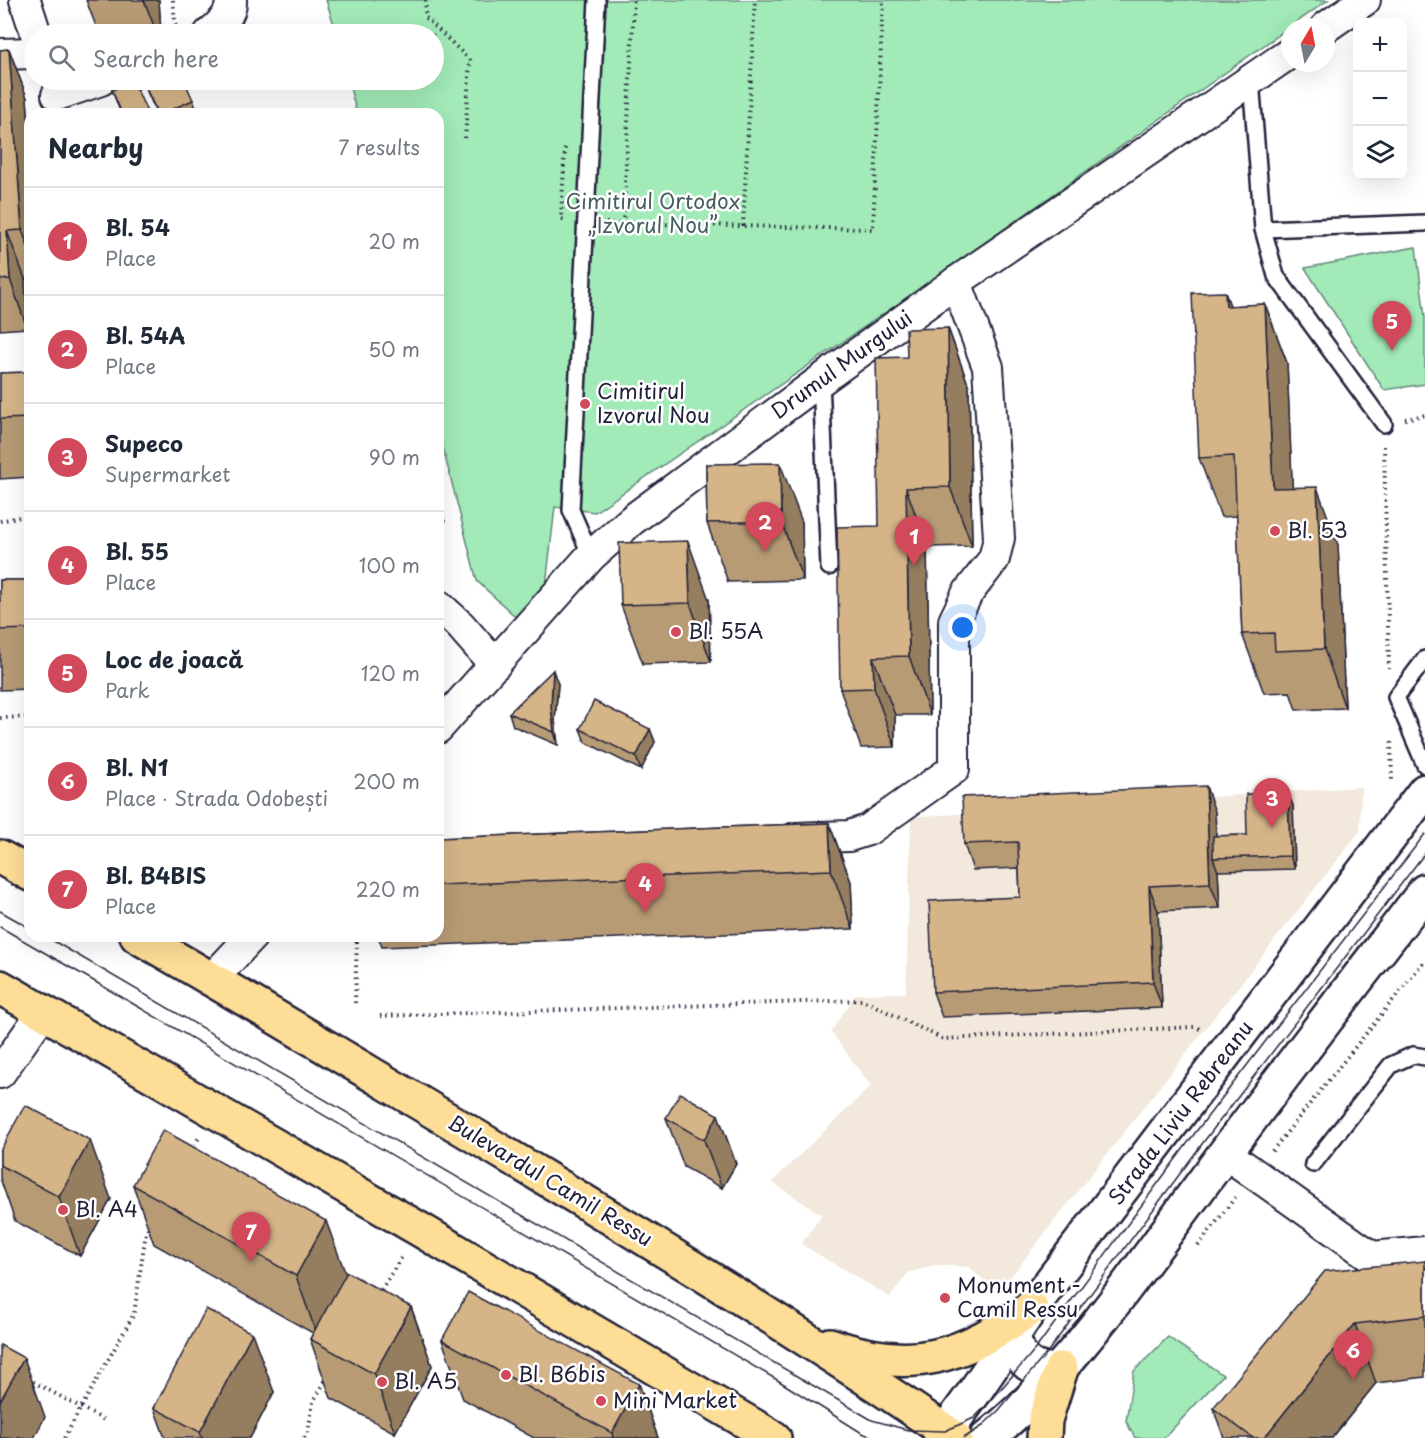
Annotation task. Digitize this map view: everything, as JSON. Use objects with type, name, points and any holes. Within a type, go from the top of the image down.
[{"type":"main road","name":"Strada Liviu Rebreanu","points":[[947,1436],[1031,1308],[1425,791]]},
{"type":"main road","points":[[0,857],[24,871]]},
{"type":"main road","points":[[987,1438],[1012,1418],[1061,1369],[1086,1339],[1425,891]]},
{"type":"main road","name":"Bulevardul Camil Ressu","points":[[147,942],[561,1187],[800,1334],[947,1436]]},
{"type":"main road","points":[[0,987],[419,1229],[774,1438]]},
{"type":"main road","points":[[800,1334],[860,1354],[891,1359],[919,1360],[962,1349],[998,1332],[1031,1308]]},
{"type":"main road","points":[[1013,1336],[1016,1350],[1025,1361],[1038,1369],[1049,1371],[1061,1369]]},
{"type":"main road","points":[[1044,1438],[1045,1420],[1061,1369]]},
{"type":"street","points":[[25,0],[33,24]]},
{"type":"street","points":[[220,24],[232,9],[231,0]]},
{"type":"street","points":[[1335,21],[1365,0]]},
{"type":"street","points":[[0,54],[24,53]]},
{"type":"street","name":"Drumul Murgului","points":[[444,721],[591,556],[633,520],[956,282],[1281,58]]},
{"type":"street","points":[[57,96],[74,90]]},
{"type":"street","points":[[773,839],[849,836],[868,830],[954,769],[954,621],[967,594],[994,559],[999,538],[988,367],[956,282]]},
{"type":"street","points":[[444,610],[495,665]]},
{"type":"street","points":[[212,979],[246,942]]},
{"type":"street","points":[[0,1073],[43,1012]]},
{"type":"street","points":[[1225,1153],[1372,1257],[1425,1252]]},
{"type":"lane","points":[[591,556],[571,510],[597,0]]},
{"type":"lane","points":[[1251,80],[1263,229],[1276,276],[1384,424]]},
{"type":"lane","points":[[1263,229],[1425,223]]},
{"type":"lane","points":[[821,380],[829,567]]},
{"type":"lane","points":[[1425,659],[1396,697],[1425,765]]},
{"type":"lane","points":[[1314,1164],[1391,1065],[1413,1055],[1425,1058]]},
{"type":"path","points":[[174,0],[175,24]]},
{"type":"path","points":[[426,0],[425,17],[432,24]]},
{"type":"path","points":[[623,224],[634,0]]},
{"type":"path","points":[[743,226],[755,0]]},
{"type":"path","points":[[565,138],[561,219],[623,224],[873,229],[884,0]]},
{"type":"path","points":[[444,35],[470,60],[465,140]]},
{"type":"path","points":[[1389,672],[1384,424],[1425,415]]},
{"type":"path","points":[[0,521],[24,516]]},
{"type":"path","points":[[0,718],[24,717]]},
{"type":"path","points":[[1390,731],[1393,833]]},
{"type":"path","points":[[355,1003],[357,942]]},
{"type":"path","points":[[380,1016],[863,1000],[943,1039],[1194,1026],[1234,1043]]},
{"type":"path","points":[[187,1158],[216,1112]]},
{"type":"path","points":[[64,1438],[134,1314],[146,1232],[150,1223]]},
{"type":"path","points":[[373,1303],[419,1229]]},
{"type":"path","points":[[304,1438],[308,1432],[313,1402],[331,1372]]},
{"type":"path","points":[[20,1375],[104,1419]]},
{"type":"shaded area","points":[[1361,787],[1360,831],[998,1293],[969,1267],[935,1265],[908,1273],[890,1297],[801,1244],[822,1215],[772,1182],[871,1086],[831,1032],[856,994],[906,993],[911,817]]},
{"type":"green space","name":"Cimitirul Ortodox „Izvorul Nou”","points":[[326,0],[1328,0],[1303,18],[1281,18],[1281,33],[924,286],[595,512],[555,507],[545,594],[518,619],[477,581],[444,452],[444,108],[355,108],[351,90],[444,90],[444,24],[334,24]]},
{"type":"green space","points":[[1416,247],[1425,317],[1425,384],[1384,390],[1305,268]]},
{"type":"green space","points":[[1168,1337],[1223,1375],[1164,1438],[1135,1438],[1126,1421],[1134,1371]]},
{"type":"building","points":[[9,49],[22,230],[7,231],[10,279],[0,280],[0,50]]},
{"type":"building","points":[[112,90],[137,90],[145,108],[120,108]]},
{"type":"building","points":[[147,90],[188,90],[193,100],[175,108],[155,108]]},
{"type":"building","name":"Bl. 53","points":[[1225,292],[1226,306],[1265,304],[1273,488],[1317,487],[1324,649],[1275,651],[1274,633],[1242,634],[1234,456],[1199,458],[1192,293]]},
{"type":"building","points":[[948,328],[950,487],[906,488],[909,656],[873,657],[874,688],[840,689],[837,527],[879,526],[876,358],[907,357],[906,329]]},
{"type":"building","points":[[24,372],[24,418],[0,419],[0,373]]},
{"type":"building","points":[[780,463],[781,521],[707,523],[706,464]]},
{"type":"building","points":[[688,541],[690,603],[621,605],[619,543]]},
{"type":"building","points":[[0,580],[24,580],[24,629],[0,630]]},
{"type":"building","points":[[553,670],[551,707],[554,732],[509,713]]},
{"type":"building","points":[[594,701],[650,729],[636,757],[580,729]]},
{"type":"building","points":[[1206,786],[1210,883],[1149,886],[1153,982],[933,992],[929,901],[1020,897],[1018,842],[964,844],[962,797]]},
{"type":"building","points":[[1288,793],[1290,856],[1213,858],[1213,836],[1247,835],[1246,794]]},
{"type":"building","points":[[829,823],[831,870],[444,885],[444,838]]},
{"type":"building","points":[[680,1093],[718,1115],[704,1140],[666,1118]]},
{"type":"building","points":[[25,1105],[90,1140],[59,1197],[0,1165],[0,1151]]},
{"type":"building","points":[[163,1130],[326,1221],[296,1276],[133,1185]]},
{"type":"building","points":[[1425,1261],[1425,1316],[1355,1324],[1264,1438],[1253,1438],[1213,1408],[1325,1271]]},
{"type":"building","points":[[347,1272],[411,1307],[374,1374],[310,1339]]},
{"type":"building","points":[[468,1292],[639,1384],[612,1433],[442,1340]]},
{"type":"building","points":[[206,1309],[252,1333],[200,1432],[154,1408]]},
{"type":"building","points":[[0,1345],[24,1358],[0,1401]]},
{"type":"tram line","points":[[55,942],[872,1420],[908,1430],[945,1431],[974,1418],[1037,1347],[1195,1133],[1425,834]]},
{"type":"tram line","points":[[964,1438],[981,1427],[999,1410],[1046,1354],[1205,1140],[1425,853]]},
{"type":"tram line","points":[[0,911],[24,925]]},
{"type":"tram line","points":[[0,927],[24,941]]},
{"type":"tram line","points":[[26,942],[779,1381],[862,1433],[875,1438]]},
{"type":"place","name":"Loc de joacă","points":[[1392,351]]},
{"type":"place","name":"Cimitirul Izvorul Nou","points":[[585,404]]},
{"type":"place","name":"Bl. 53","points":[[1275,531]]},
{"type":"place","name":"Bl. 54A","points":[[765,552]]},
{"type":"place","name":"Bl. 54","points":[[914,566]]},
{"type":"place","name":"Bl. 55A","points":[[676,632]]},
{"type":"place","name":"Supeco","points":[[1272,828]]},
{"type":"place","name":"Bl. 55","points":[[645,913]]},
{"type":"place","name":"Bl. A4","points":[[63,1210]]},
{"type":"place","name":"Bl. B4BIS","points":[[251,1262]]},
{"type":"place","name":"Monument - Camil Ressu","points":[[945,1298]]},
{"type":"place","name":"Bl. B6bis","points":[[506,1375]]},
{"type":"place","name":"Bl. N1","points":[[1353,1380]]},
{"type":"place","name":"Bl. A5","points":[[382,1382]]},
{"type":"place","name":"Mini Market","points":[[601,1401]]}]
